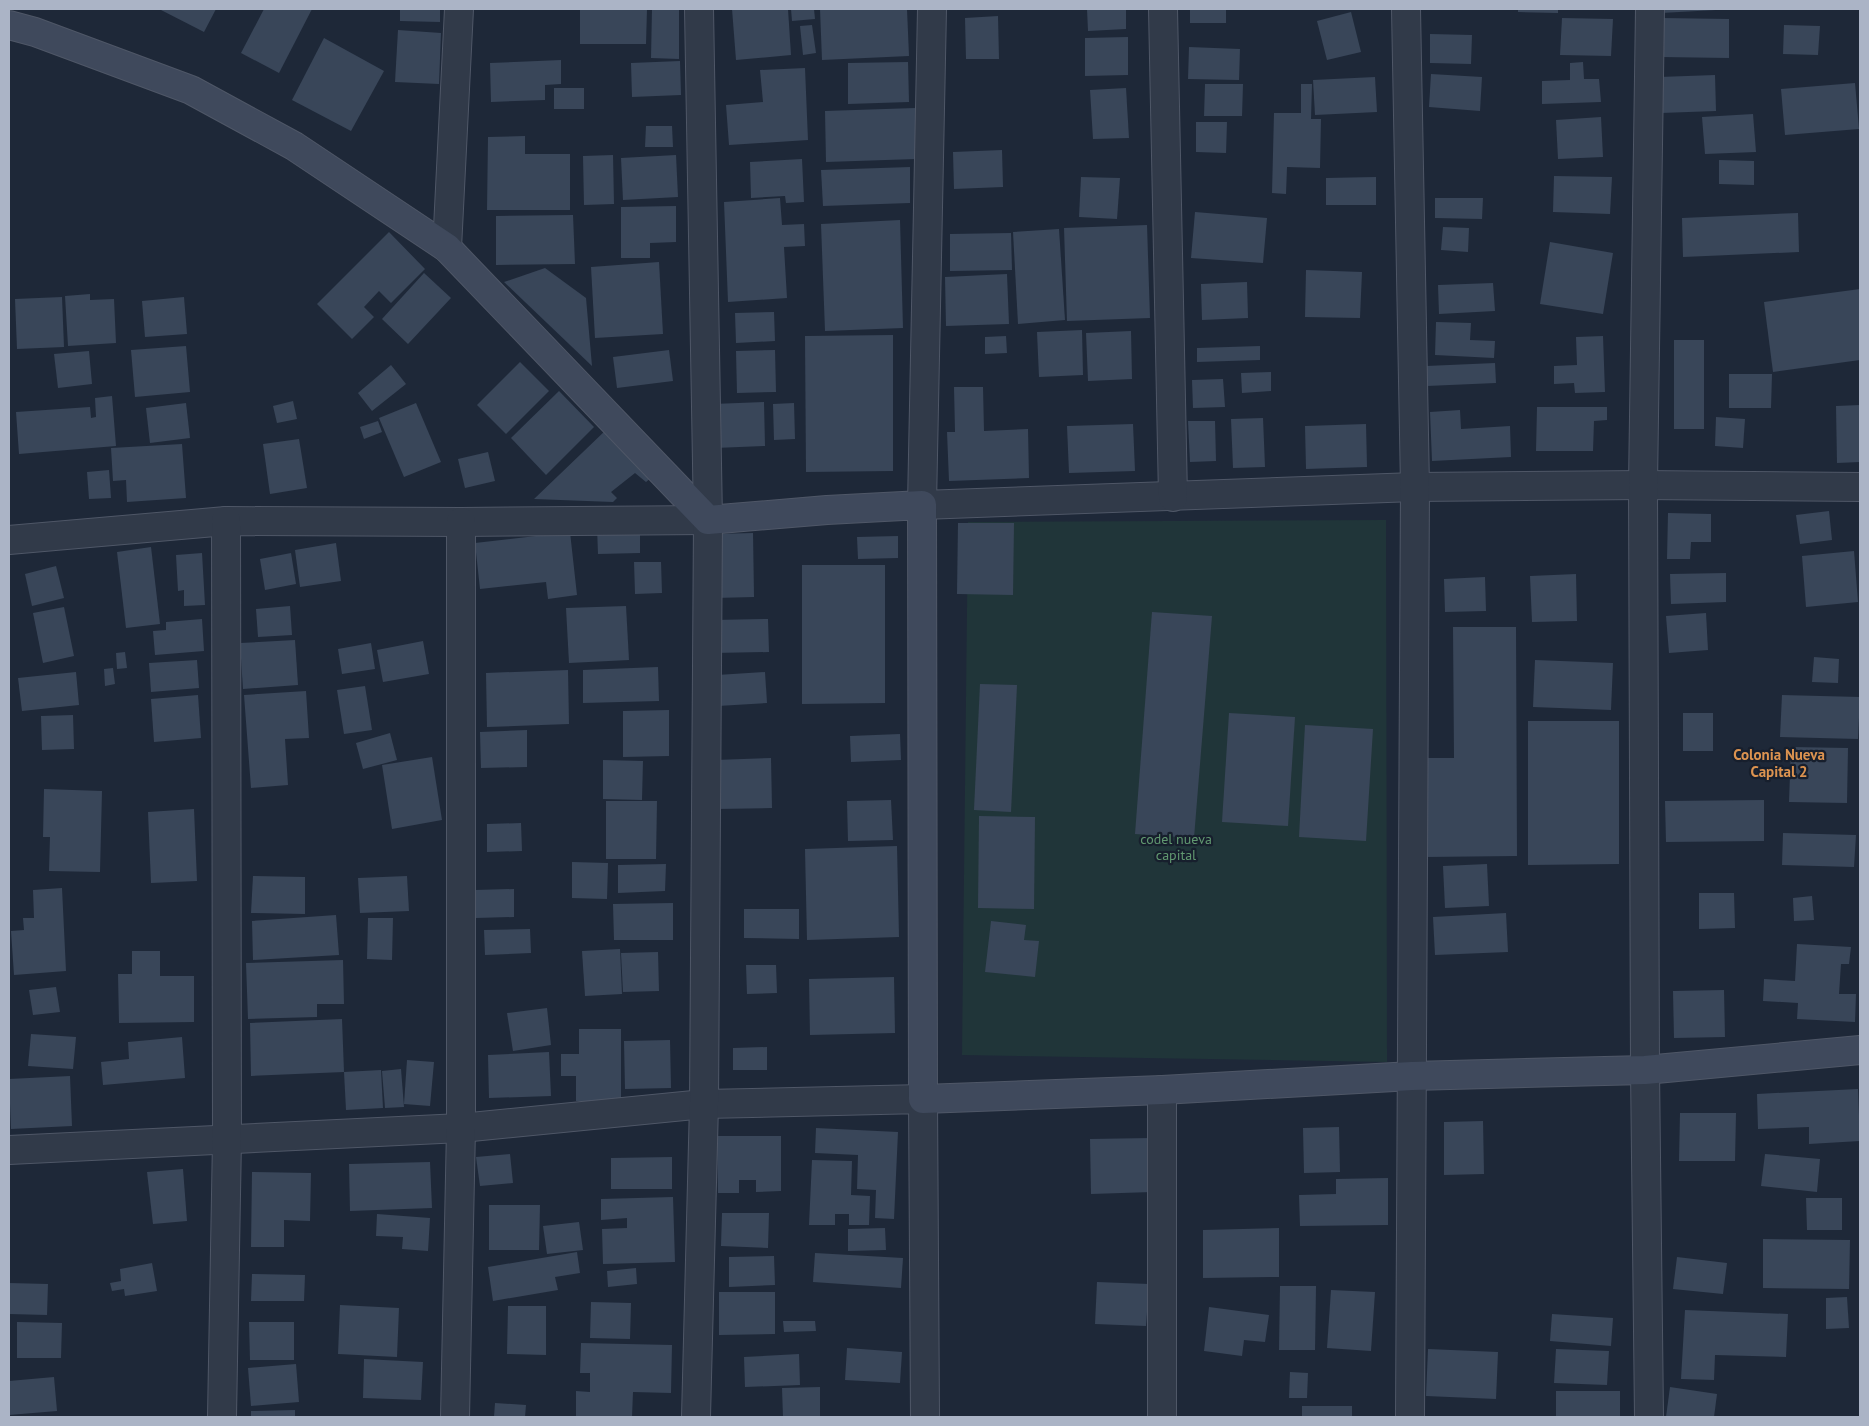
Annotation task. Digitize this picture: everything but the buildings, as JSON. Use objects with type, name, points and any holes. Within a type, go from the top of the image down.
[{"type":"street","points":[[447,248],[459,9]]},
{"type":"street","points":[[696,1417],[704,1104],[708,520],[699,9]]},
{"type":"street","points":[[924,1417],[922,505],[932,9]]},
{"type":"street","points":[[1164,9],[1173,497]]},
{"type":"street","points":[[1406,9],[1415,487],[1410,1417]]},
{"type":"street","points":[[1648,1417],[1644,1070],[1643,485],[1650,9]]},
{"type":"street","points":[[9,25],[35,32],[192,90],[294,146],[447,248],[708,520]]},
{"type":"street","points":[[9,540],[226,521],[708,520],[826,510],[922,505],[1415,487],[1643,485],[1860,487]]},
{"type":"street","points":[[222,1417],[227,1139],[226,521]]},
{"type":"street","points":[[455,1417],[462,1128],[461,522]]},
{"type":"street","points":[[9,1150],[462,1128],[704,1104],[923,1100],[1162,1090],[1412,1076],[1644,1070],[1860,1050]]},
{"type":"street","points":[[1162,1090],[1162,1417]]},
{"type":"green space","name":"codel nueva capital","points":[[1386,520],[1387,1062],[962,1055],[968,522]]},
{"type":"district","name":"Colonia Nueva Capital 2","points":[[1779,762]]}]
